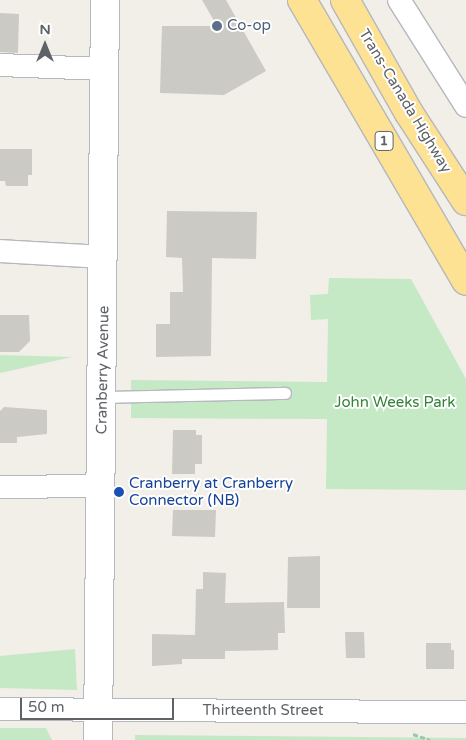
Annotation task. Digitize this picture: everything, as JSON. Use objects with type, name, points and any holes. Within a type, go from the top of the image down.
[{"type":"highway","name":"1","points":[[302,0],[466,282]]},
{"type":"highway","name":"Trans-Canada Highway","points":[[345,0],[409,113],[466,201]]},
{"type":"street","name":"Cranberry Avenue","points":[[98,740],[105,257],[105,0]]},
{"type":"street","points":[[399,0],[466,106]]},
{"type":"street","points":[[0,65],[106,68]]},
{"type":"street","points":[[0,251],[105,257]]},
{"type":"street","points":[[0,488],[102,486]]},
{"type":"street","name":"Thirteenth Street","points":[[0,709],[466,712]]},
{"type":"lane","points":[[103,397],[285,393]]},
{"type":"green space","name":"John Weeks Park","points":[[329,278],[411,279],[466,379],[466,490],[326,489],[327,419],[131,418],[131,380],[327,382],[328,319],[311,320],[310,295],[328,294]]},
{"type":"green space","points":[[0,355],[72,357],[0,373]]},
{"type":"green space","points":[[75,649],[77,690],[0,688],[0,656]]},
{"type":"green space","points":[[0,728],[46,728],[52,740],[0,740]]},
{"type":"green space","points":[[135,735],[466,738],[466,740],[135,740]]},
{"type":"building","points":[[202,0],[226,0],[266,71],[224,95],[160,93],[162,26],[217,26]]},
{"type":"building","points":[[0,13],[19,14],[18,53],[0,52]]},
{"type":"building","points":[[0,149],[32,149],[32,175],[28,175],[28,186],[6,186],[5,181],[0,181]]},
{"type":"building","points":[[167,211],[257,212],[256,259],[212,258],[211,356],[156,357],[156,324],[170,324],[170,292],[183,292],[182,258],[166,257]]},
{"type":"building","points":[[0,315],[29,315],[30,341],[19,352],[0,352]]},
{"type":"building","points":[[4,407],[47,410],[47,434],[17,437],[17,443],[0,443],[0,411]]},
{"type":"building","points":[[173,430],[196,430],[196,435],[202,435],[202,464],[195,464],[195,474],[172,474]]},
{"type":"building","points":[[173,510],[216,510],[215,537],[172,536]]},
{"type":"building","points":[[320,556],[320,608],[287,608],[288,557]]},
{"type":"building","points":[[203,572],[226,573],[225,603],[284,602],[285,633],[278,633],[278,650],[225,651],[225,659],[182,659],[182,664],[152,666],[152,634],[195,635],[196,589],[203,589]]},
{"type":"building","points":[[345,632],[364,632],[365,658],[346,658]]},
{"type":"building","points":[[426,643],[451,643],[451,650],[454,650],[454,669],[426,669]]},
{"type":"place","name":"Co-op","points":[[217,26]]},
{"type":"place","name":"Cranberry at Cranberry Connector (NB)","points":[[119,492]]}]
